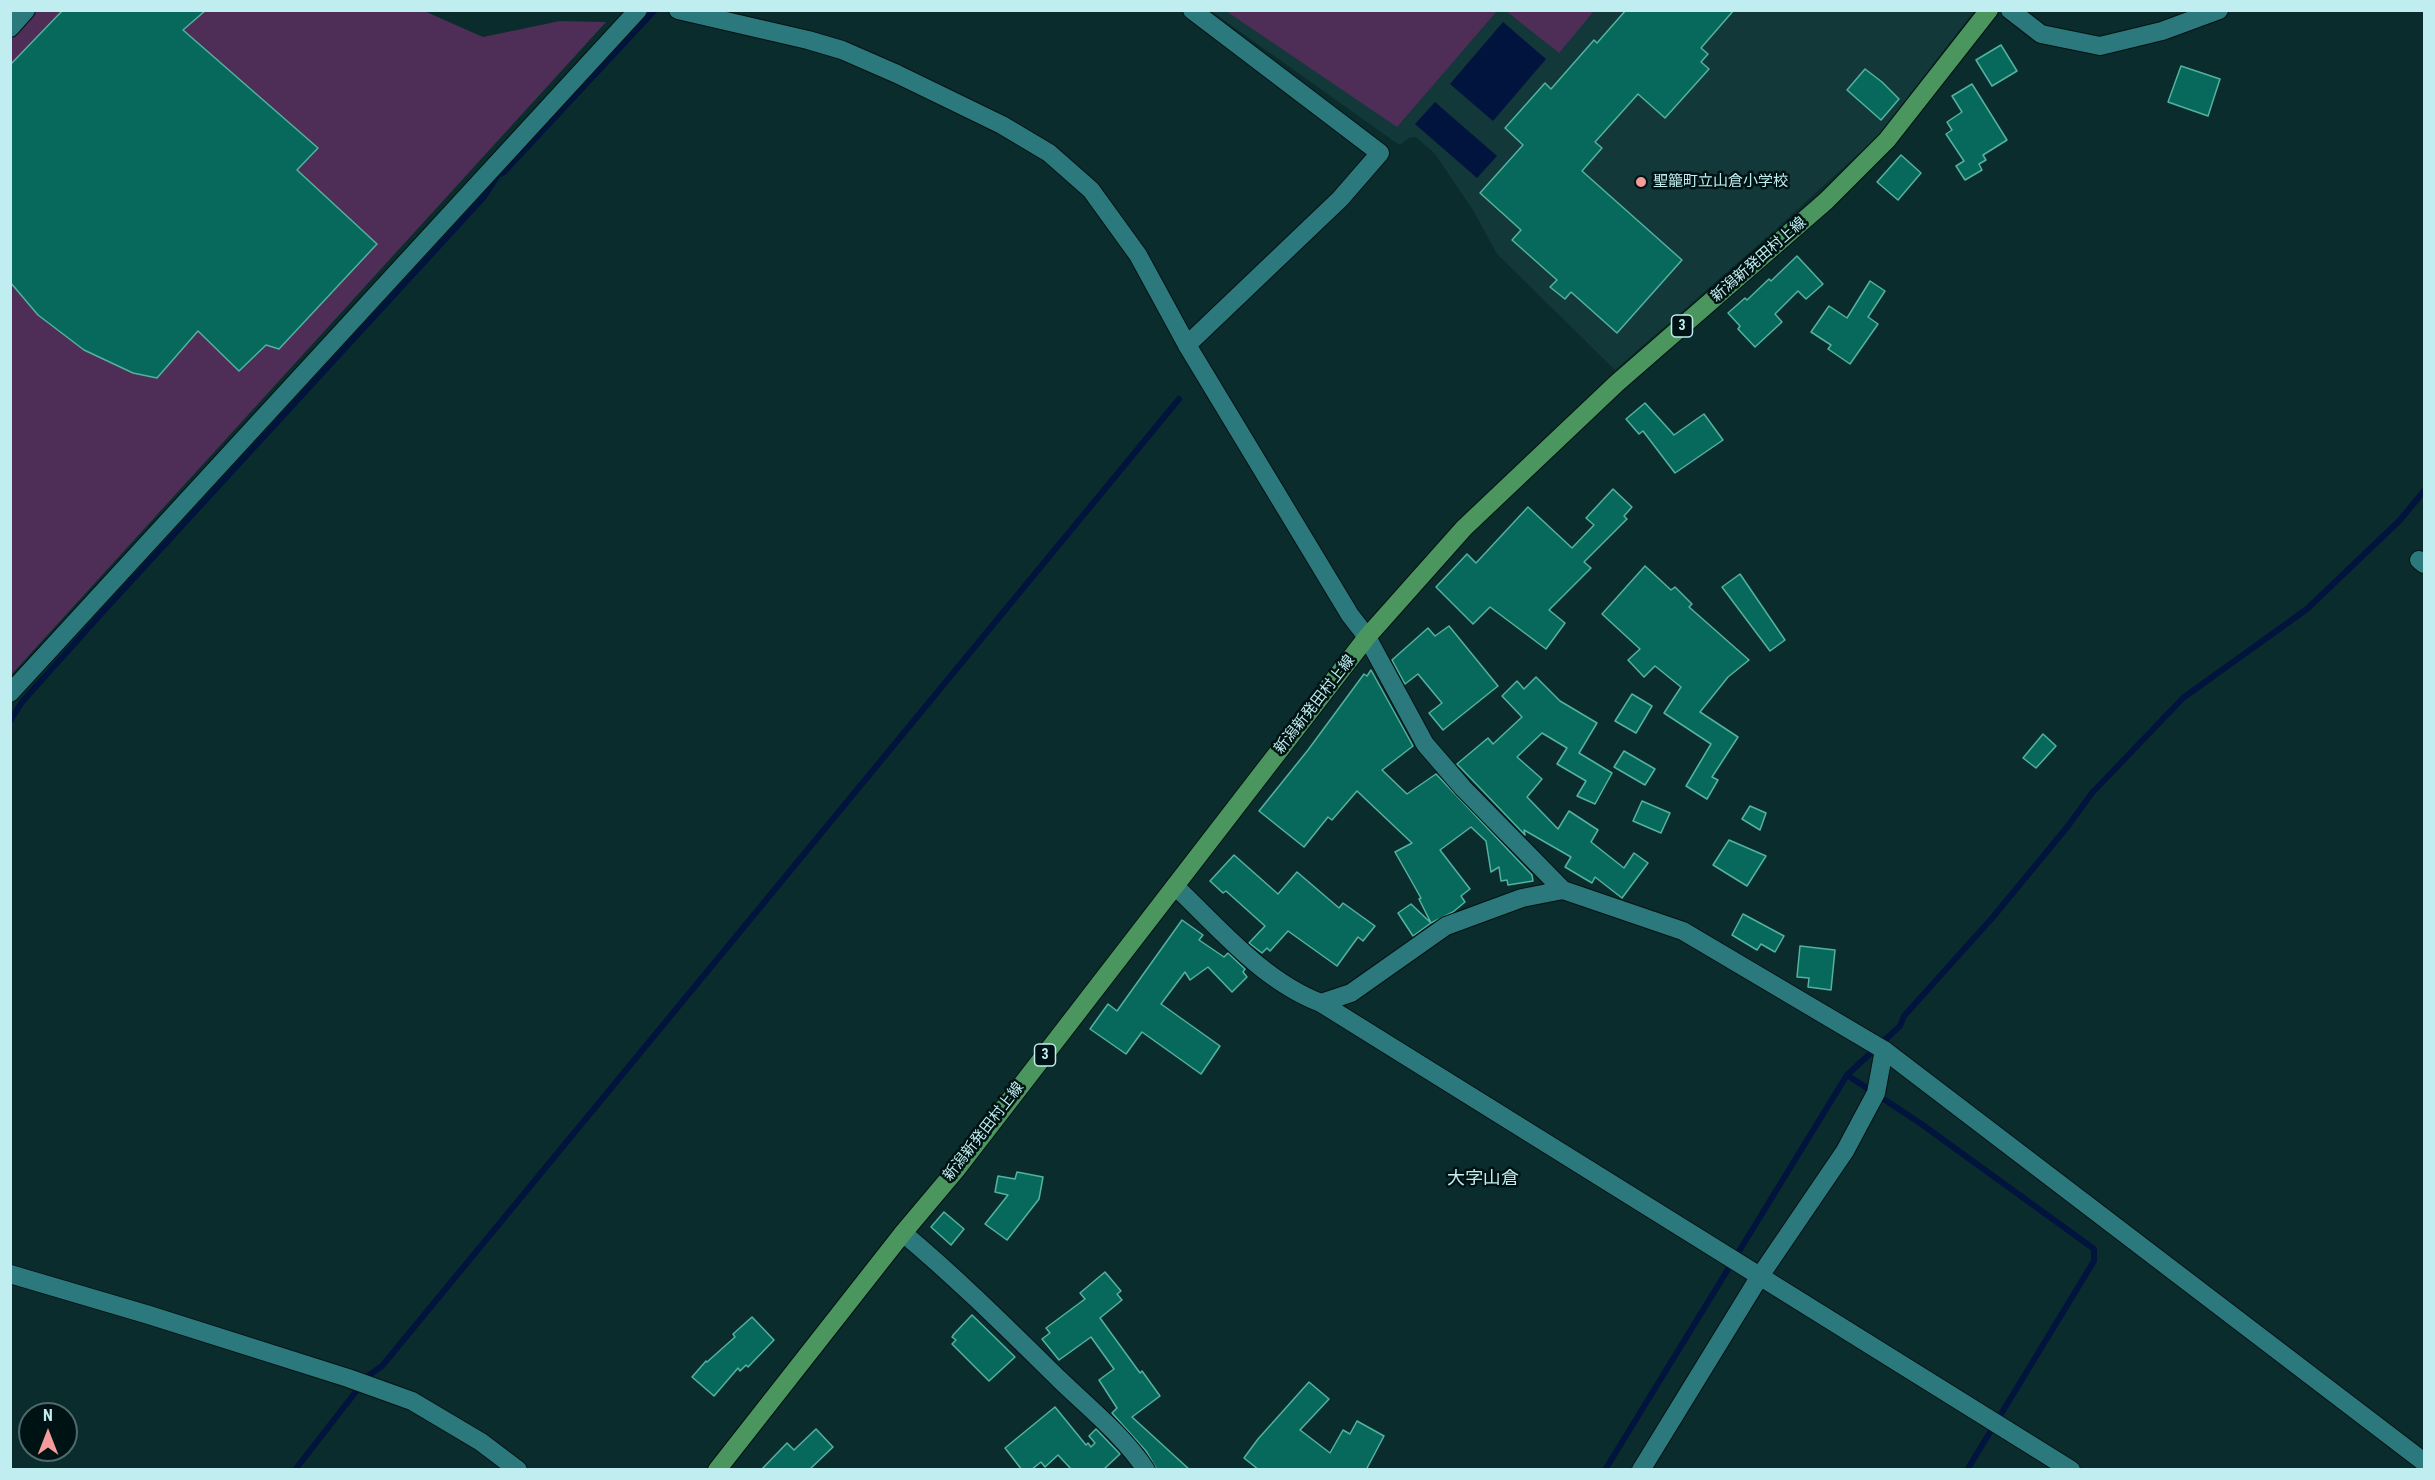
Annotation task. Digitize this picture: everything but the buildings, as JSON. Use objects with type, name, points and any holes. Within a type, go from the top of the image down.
[{"type":"main road","name":"新潟新発田村上線","points":[[717,1470],[903,1233],[956,1170],[1367,637],[1464,528],[1617,383],[1826,201],[1887,140],[1989,10]]},
{"type":"street","points":[[10,28],[26,10]]},
{"type":"street","points":[[10,693],[638,10]]},
{"type":"street","points":[[678,10],[842,50],[991,120],[1049,153],[1090,190],[1138,255],[1187,345],[1350,615],[1367,637],[1425,744],[1463,788],[1563,890],[1683,931],[1884,1050],[2424,1462]]},
{"type":"street","points":[[1187,345],[1340,199],[1380,153],[1192,10]]},
{"type":"street","points":[[2010,10],[2041,34],[2100,46],[2162,31],[2219,10]]},
{"type":"street","points":[[1176,886],[1259,966],[1306,997],[1321,1003],[2071,1470]]},
{"type":"street","points":[[1321,1003],[1351,993],[1446,926],[1522,898],[1563,890]]},
{"type":"street","points":[[1641,1470],[1760,1276],[1845,1151],[1876,1093],[1884,1050]]},
{"type":"street","points":[[903,1233],[943,1266],[1075,1394],[1138,1457],[1146,1470]]},
{"type":"street","points":[[10,1274],[149,1315],[348,1378],[412,1401],[482,1442],[518,1470]]},
{"type":"shaded area","points":[[1497,10],[1397,127],[1226,11]]},
{"type":"shaded area","points":[[11,11],[424,11],[483,37],[560,21],[606,22],[11,675]]},
{"type":"shaded area","name":"聖籠町立山倉小学校","points":[[1211,11],[1974,11],[1877,137],[1615,370],[1497,254],[1473,210],[1435,154],[1416,137],[1409,138],[1400,145],[1395,142]]},
{"type":"shaded area","points":[[1506,11],[1594,11],[1559,53]]},
{"type":"water","points":[[1503,22],[1546,59],[1493,121],[1450,84]]},
{"type":"water","points":[[1435,102],[1497,156],[1477,178],[1415,124]]},
{"type":"waterway","points":[[10,721],[22,702],[100,615],[483,198],[498,175],[504,172],[655,10]]},
{"type":"waterway","points":[[295,1470],[368,1376],[382,1366],[1179,399]]},
{"type":"waterway","points":[[1605,1470],[1847,1075],[1900,1026],[1904,1016],[1993,917],[2068,826],[2092,793],[2183,698],[2307,609],[2400,520],[2424,491]]},
{"type":"waterway","points":[[1847,1075],[1920,1123],[2094,1249],[2094,1261],[1967,1470]]},
{"type":"place","name":"聖籠町立山倉小学校","points":[[1641,182]]},
{"type":"district","name":"大字山倉","points":[[1483,1179]]}]
